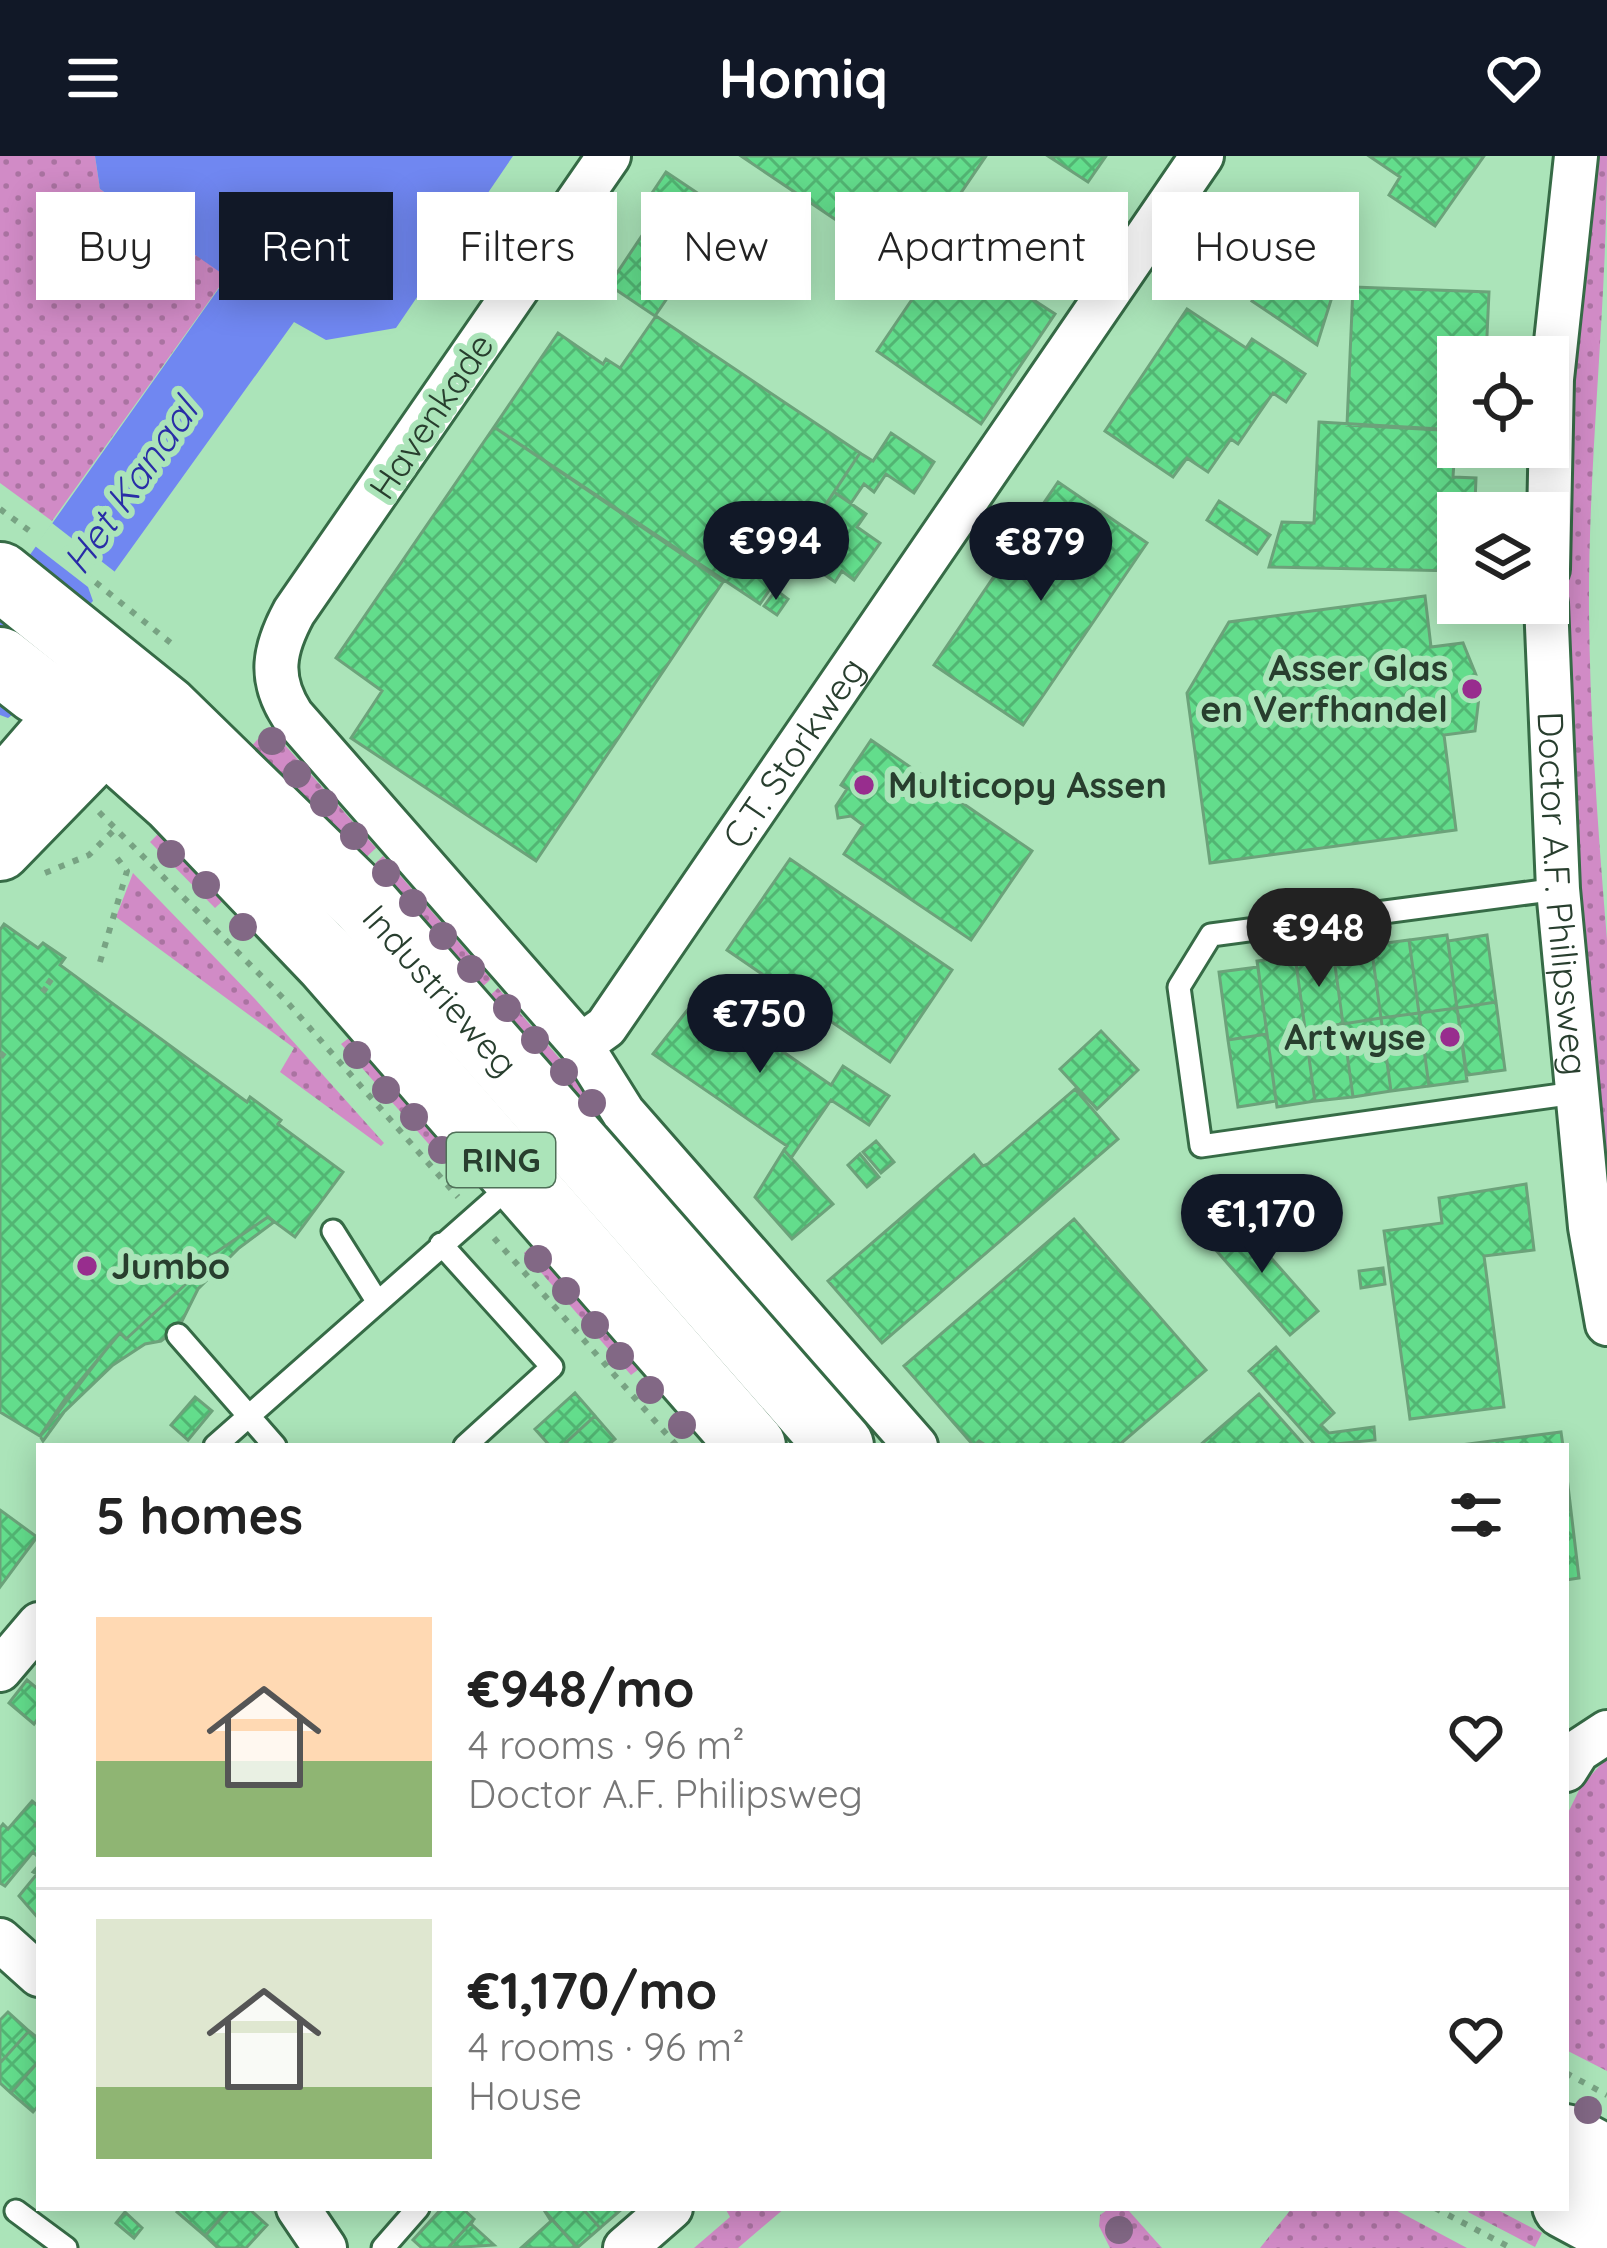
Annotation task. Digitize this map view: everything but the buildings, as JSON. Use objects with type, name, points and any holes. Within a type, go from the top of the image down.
[{"type":"main road","name":"Industrieweg","points":[[16,565],[78,635],[70,696]]},
{"type":"main road","name":"Industrieweg","points":[[70,696],[329,962],[496,1198],[749,1443]]},
{"type":"main road","name":"Industrieweg","points":[[70,696],[220,761],[362,901],[836,1443]]},
{"type":"main road","points":[[0,792],[70,696]]},
{"type":"main road","points":[[15,864],[70,696]]},
{"type":"main road","points":[[1569,2140],[1607,2160]]},
{"type":"main road","points":[[1569,2207],[1607,2227]]},
{"type":"street","name":"Havenkade","points":[[276,684],[278,649],[294,612],[609,156]]},
{"type":"street","name":"C.T. Storkweg","points":[[581,1045],[606,1027],[1202,156]]},
{"type":"street","points":[[1550,492],[1552,379],[1576,156]]},
{"type":"street","name":"Doctor A.F. Philipsweg","points":[[1547,624],[1558,889],[1590,1227],[1607,1324]]},
{"type":"street","name":"Industrieweg","points":[[276,684],[292,715],[581,1045],[623,1112],[913,1443]]},
{"type":"street","points":[[0,1670],[36,1628]]},
{"type":"street","points":[[1569,1765],[1578,1751],[1607,1732]]},
{"type":"street","points":[[0,1940],[36,1972]]},
{"type":"street","points":[[300,2211],[325,2248]]},
{"type":"street","points":[[625,2248],[667,2211]]},
{"type":"lane","points":[[1558,889],[1211,935],[1179,986],[1202,1145],[1576,1094]]},
{"type":"lane","points":[[218,1443],[496,1198]]},
{"type":"lane","points":[[333,1231],[377,1301]]},
{"type":"lane","points":[[442,1244],[552,1367],[468,1443]]},
{"type":"lane","points":[[178,1334],[272,1443]]},
{"type":"lane","points":[[16,2211],[66,2248]]},
{"type":"lane","points":[[383,2248],[415,2211]]},
{"type":"path","points":[[1,511],[16,565]]},
{"type":"path","points":[[15,864],[76,863],[117,828],[287,1002],[496,1198],[602,1361],[674,1443]]},
{"type":"path","points":[[100,962],[127,871],[117,858]]},
{"type":"path","points":[[47,980],[57,987]]},
{"type":"path","points":[[42,988],[51,995]]},
{"type":"path","points":[[1569,2075],[1607,2095]]},
{"type":"path","points":[[1441,2211],[1511,2248]]},
{"type":"shaded area","points":[[0,156],[95,156],[104,192],[36,192],[36,300],[195,300],[195,254],[219,271],[219,287],[52,521],[0,483]]},
{"type":"shaded area","points":[[1594,156],[1607,156],[1589,612],[1607,940],[1607,1204],[1565,710],[1563,624],[1569,624],[1566,492]]},
{"type":"shaded area","points":[[269,727],[376,848],[360,863],[247,751]]},
{"type":"shaded area","points":[[160,832],[227,897],[215,908],[150,842]]},
{"type":"shaded area","points":[[383,856],[491,979],[477,992],[367,871]]},
{"type":"shaded area","points":[[133,873],[255,999],[384,1143],[381,1146],[280,1072],[294,1048],[116,917]]},
{"type":"shaded area","points":[[498,988],[610,1116],[596,1129],[484,1001]]},
{"type":"shaded area","points":[[349,1038],[456,1160],[448,1166],[341,1044]]},
{"type":"shaded area","points":[[532,1246],[639,1369],[631,1375],[524,1253]]},
{"type":"shaded area","points":[[1607,1758],[1607,2071],[1569,2052],[1569,1811],[1581,1786]]},
{"type":"shaded area","points":[[727,2211],[781,2211],[738,2248],[694,2248],[730,2217]]},
{"type":"shaded area","points":[[1129,2211],[1162,2248],[1110,2248],[1099,2226],[1100,2215]]},
{"type":"shaded area","points":[[1290,2211],[1398,2211],[1467,2248],[1260,2248]]},
{"type":"shaded area","points":[[1500,2211],[1542,2233],[1535,2247],[1468,2212]]},
{"type":"water","name":"Het Kanaal","points":[[95,156],[513,156],[489,192],[417,192],[417,297],[396,328],[326,340],[294,322],[0,731],[0,597],[219,288],[219,300],[393,300],[393,192],[219,192],[219,271],[195,255],[195,192],[100,189]]},
{"type":"pier","points":[[52,523],[119,575],[0,737],[0,715],[8,718],[15,713],[34,661],[93,601],[88,587],[35,546]]},
{"type":"place","name":"Asser Glas en Verfhandel","points":[[1472,689]]},
{"type":"place","name":"Multicopy Assen","points":[[864,785]]},
{"type":"place","name":"Artwyse","points":[[1450,1037]]},
{"type":"place","name":"Jumbo","points":[[87,1266]]}]
